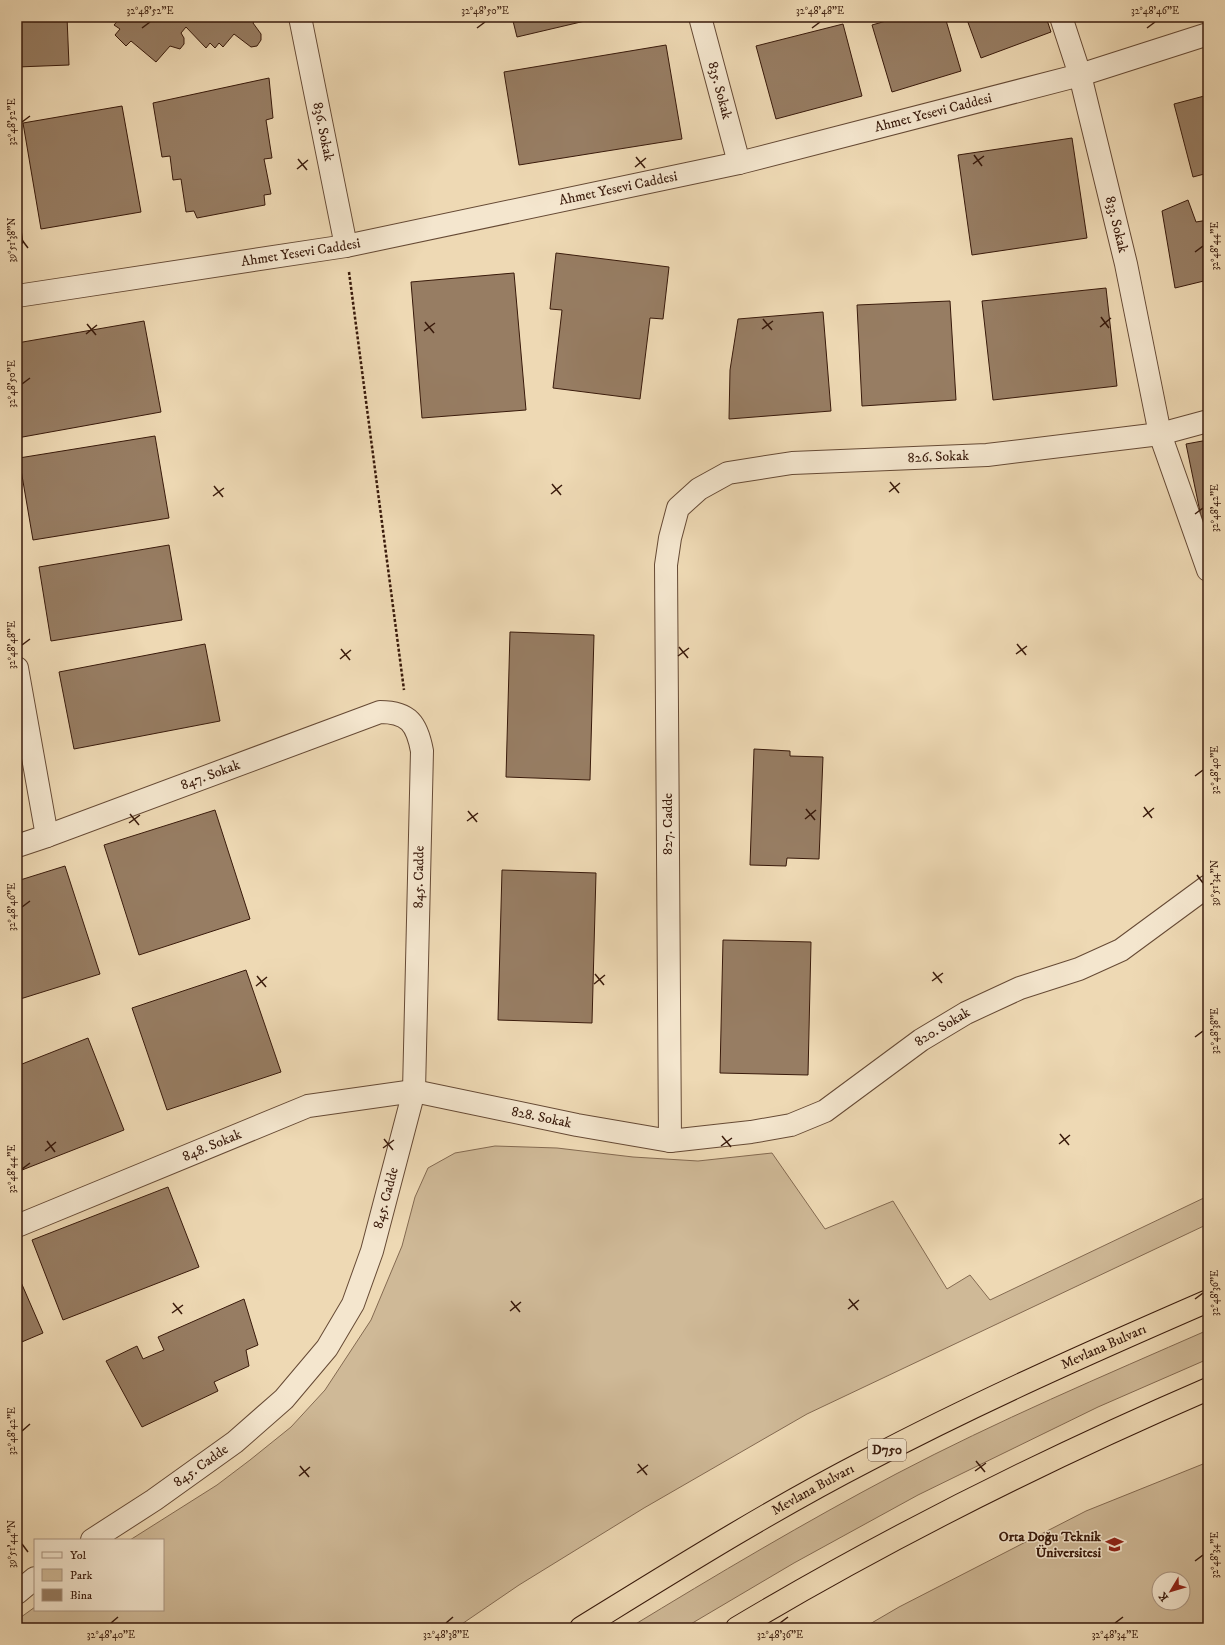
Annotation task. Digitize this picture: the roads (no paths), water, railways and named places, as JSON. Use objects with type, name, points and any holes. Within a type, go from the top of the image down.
[{"type":"highway","name":"Mevlana Bulvarı","points":[[581,1628],[715,1546],[865,1461],[1064,1364],[1208,1302]]},
{"type":"highway","points":[[737,1628],[965,1502],[1055,1458],[1208,1390]]},
{"type":"street","name":"836. Sokak","points":[[300,17],[346,246]]},
{"type":"street","name":"835. Sokak","points":[[700,17],[739,163]]},
{"type":"street","name":"833. Sokak","points":[[1061,17],[1080,75],[1126,264],[1160,434],[1208,570]]},
{"type":"street","name":"Ahmet Yesevi Caddesi","points":[[17,296],[346,246],[739,163],[1080,75],[1208,34]]},
{"type":"street","name":"826. Sokak","points":[[678,508],[699,489],[728,473],[792,463],[987,455],[1160,434],[1208,422]]},
{"type":"street","name":"827. Cadde","points":[[670,1141],[666,565],[670,538],[678,508]]},
{"type":"street","points":[[17,668],[47,836]]},
{"type":"street","name":"847. Sokak","points":[[17,846],[380,712],[394,712],[404,716]]},
{"type":"street","name":"845. Cadde","points":[[94,1539],[154,1500],[235,1442],[284,1399],[328,1348],[352,1304],[372,1251],[414,1091],[422,751],[420,738],[414,725],[404,716]]},
{"type":"street","name":"820. Sokak","points":[[670,1141],[751,1132],[791,1125],[825,1111],[921,1040],[966,1013],[1020,988],[1078,968],[1121,950],[1208,886]]},
{"type":"street","name":"828. Sokak","points":[[414,1091],[584,1127],[670,1141]]},
{"type":"street","name":"848. Sokak","points":[[17,1226],[308,1106],[414,1091]]},
{"type":"street","points":[[17,1593],[34,1579]]},
{"type":"place","name":"Orta Doğu Teknik Üniversitesi","points":[[1114,1545]]}]
